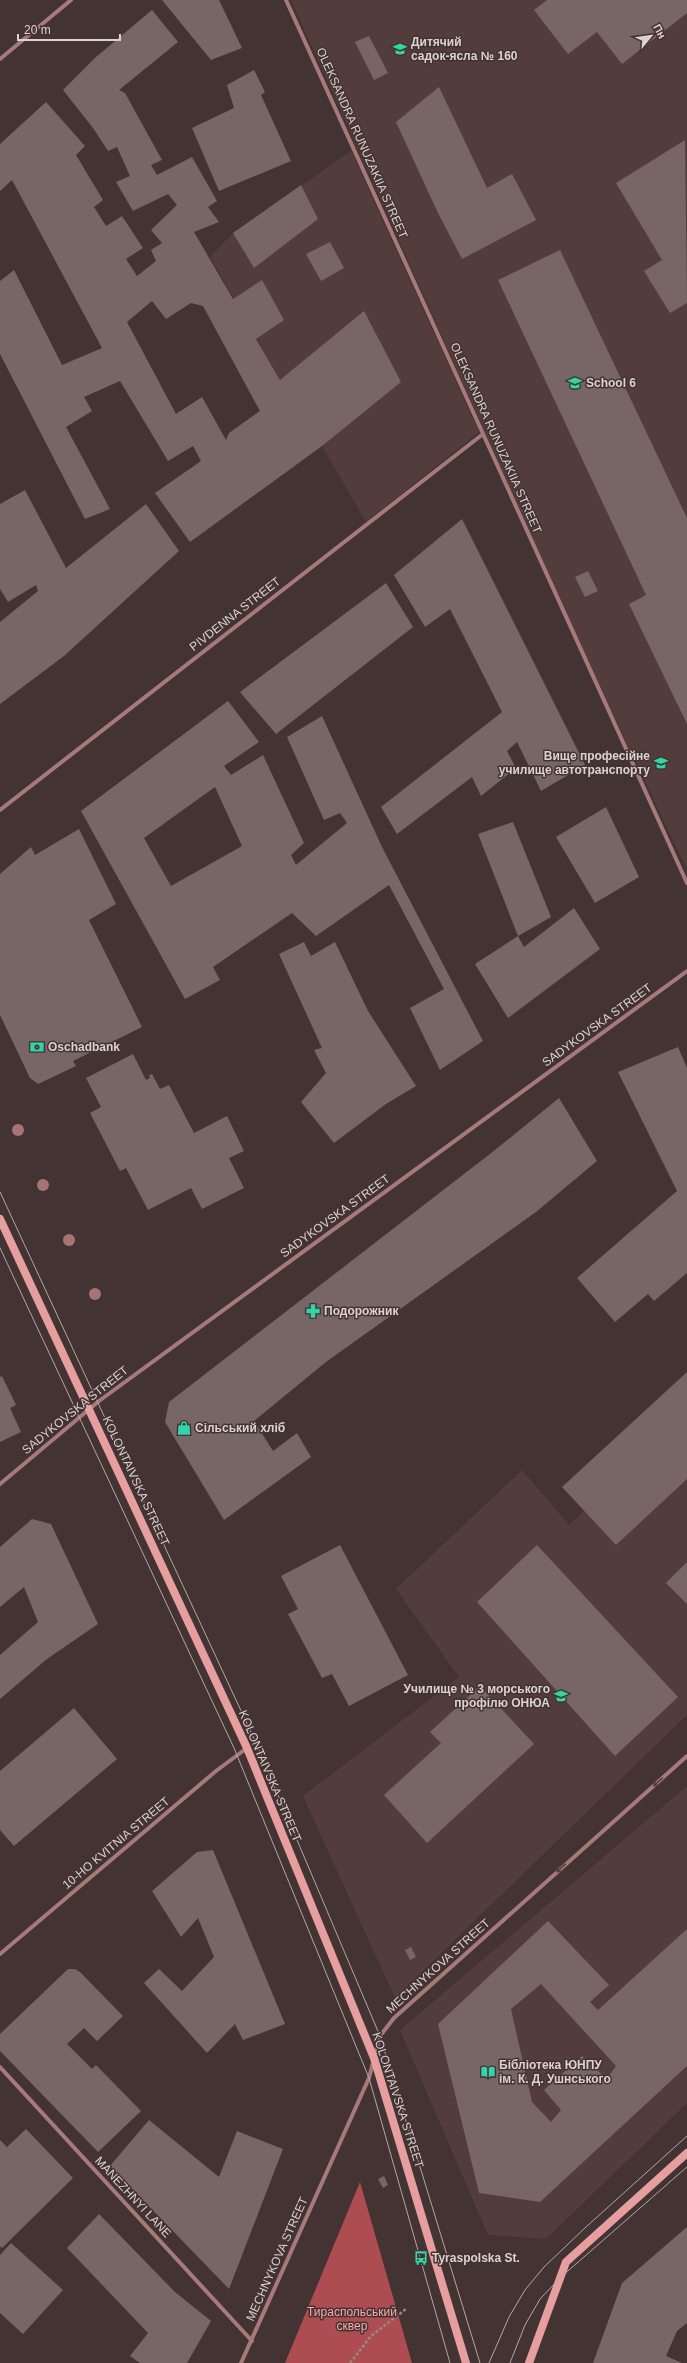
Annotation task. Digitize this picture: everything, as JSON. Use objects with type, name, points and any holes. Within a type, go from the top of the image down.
[{"type":"main road","name":"KOLONTAIVSKA STREET","points":[[0,1219],[90,1409],[246,1748],[374,2058],[466,2363]]},
{"type":"main road","points":[[529,2363],[566,2262],[687,2153]]},
{"type":"street","points":[[0,59],[71,0]]},
{"type":"street","name":"OLEKSANDRA RUNUZAKIIA STREET","points":[[286,0],[687,883]]},
{"type":"street","name":"PIVDENNA STREET","points":[[0,810],[483,434]]},
{"type":"street","name":"SADYKOVSKA STREET","points":[[0,1484],[90,1409],[687,971]]},
{"type":"street","name":"10-HO KVITNIA STREET","points":[[0,1954],[216,1771],[246,1748]]},
{"type":"street","name":"MECHNYKOVA STREET","points":[[241,2363],[369,2078],[380,2036],[394,2018],[687,1756]]},
{"type":"street","name":"MANEZHNYI LANE","points":[[0,2067],[252,2341]]},
{"type":"path","points":[[350,2363],[371,2336],[406,2309]]},
{"type":"shaded area","name":"School 6","points":[[291,0],[687,0],[687,870],[590,666]]},
{"type":"shaded area","points":[[351,151],[479,432],[366,522],[322,446],[280,380],[210,257],[233,233]]},
{"type":"shaded area","name":"Училище № 3 морського профілю ОНЮА","points":[[687,1414],[687,1715],[395,1998],[303,1796],[459,1677],[396,1589],[522,1470],[569,1525]]},
{"type":"shaded area","points":[[687,1786],[687,2103],[546,2239],[488,2235],[400,2030]]},
{"type":"green space","name":"Тираспольський сквер","points":[[360,2182],[412,2363],[285,2363]]},
{"type":"building","points":[[162,0],[219,0],[242,48],[211,60]]},
{"type":"building","points":[[547,0],[687,0],[687,13],[622,64],[597,32],[568,54],[534,10]]},
{"type":"building","points":[[152,10],[178,42],[119,90],[125,93],[162,160],[151,165],[157,175],[192,157],[217,201],[208,207],[219,222],[194,232],[233,299],[262,280],[284,320],[256,339],[280,380],[364,311],[401,382],[322,446],[190,542],[155,493],[201,461],[193,446],[168,461],[120,381],[84,397],[92,411],[66,427],[110,509],[85,519],[0,354],[0,281],[14,270],[62,365],[102,348],[12,180],[0,191],[0,144],[46,102],[85,146],[76,155],[103,200],[94,207],[106,226],[122,216],[143,248],[126,259],[137,276],[156,261],[151,250],[162,243],[151,230],[177,205],[168,194],[133,211],[116,182],[130,176],[117,147],[108,151],[93,128],[63,90],[96,57]],"holes":[[[152,301],[166,319],[191,303],[203,306],[260,411],[229,433],[226,440],[202,397],[176,414],[127,322]]]},
{"type":"building","points":[[369,36],[388,73],[374,80],[355,42]]},
{"type":"building","points":[[254,70],[265,92],[261,95],[291,161],[219,191],[192,128],[234,108],[227,85]]},
{"type":"building","points":[[439,87],[487,188],[512,174],[536,220],[462,259],[438,213],[396,122]]},
{"type":"building","points":[[685,140],[687,303],[670,313],[644,271],[662,260],[616,183]]},
{"type":"building","points":[[301,185],[318,219],[254,268],[233,233]]},
{"type":"building","points":[[330,242],[344,268],[321,281],[306,254]]},
{"type":"building","points":[[560,250],[687,518],[687,724],[629,604],[646,595],[498,280]]},
{"type":"building","points":[[25,490],[66,568],[146,504],[179,551],[64,656],[0,704],[0,622],[38,591],[36,585],[8,602],[0,589],[0,504]]},
{"type":"building","points":[[462,519],[585,765],[541,791],[517,742],[507,751],[516,768],[481,796],[472,777],[397,834],[381,807],[502,712],[450,609],[425,627],[394,575]]},
{"type":"building","points":[[588,571],[598,591],[585,597],[575,577]]},
{"type":"building","points":[[386,583],[413,627],[276,734],[240,692]]},
{"type":"building","points":[[228,701],[259,742],[224,766],[231,775],[263,755],[304,843],[291,855],[296,865],[347,823],[340,813],[324,820],[287,737],[322,716],[382,847],[483,1041],[440,1070],[410,1008],[444,989],[389,885],[316,936],[292,913],[213,967],[220,980],[185,999],[81,811]],"holes":[[[215,787],[242,846],[171,886],[144,838]]]},
{"type":"building","points":[[606,807],[639,877],[595,903],[556,837]]},
{"type":"building","points":[[513,822],[551,917],[518,936],[478,834]]},
{"type":"building","points":[[79,829],[116,904],[89,920],[142,1027],[73,1061],[76,1066],[38,1084],[30,1078],[0,1015],[0,874],[31,847],[35,855]]},
{"type":"building","points":[[574,908],[600,949],[508,1018],[475,964],[518,936],[524,947]]},
{"type":"building","points":[[304,942],[311,956],[335,942],[368,1011],[416,1086],[386,1104],[334,1143],[301,1102],[326,1073],[314,1050],[322,1048],[279,954]]},
{"type":"building","points":[[678,1047],[687,1068],[687,1273],[654,1301],[648,1294],[615,1322],[577,1278],[677,1191],[618,1072]]},
{"type":"building","points":[[133,1054],[146,1080],[150,1078],[149,1075],[152,1074],[160,1089],[169,1085],[194,1133],[227,1116],[244,1151],[229,1158],[244,1188],[202,1209],[191,1188],[148,1210],[126,1168],[120,1171],[90,1113],[101,1107],[86,1078]]},
{"type":"building","points":[[559,1098],[597,1161],[536,1212],[326,1362],[254,1421],[273,1451],[297,1433],[311,1457],[224,1520],[165,1422],[169,1402],[495,1150]]},
{"type":"building","points":[[687,1372],[687,1479],[616,1545],[562,1487]]},
{"type":"building","points":[[2,1376],[16,1405],[10,1408],[21,1432],[0,1442],[0,1377]]},
{"type":"building","points":[[32,1519],[51,1524],[98,1624],[47,1659],[0,1699],[0,1655],[38,1622],[24,1587],[0,1607],[0,1547]]},
{"type":"building","points":[[340,1545],[408,1675],[349,1706],[332,1674],[322,1678],[288,1614],[298,1609],[281,1576]]},
{"type":"building","points":[[537,1545],[678,1697],[615,1756],[477,1602]]},
{"type":"building","points":[[687,1562],[687,1604],[666,1583]]},
{"type":"building","points":[[480,1686],[534,1744],[427,1843],[384,1795],[441,1743],[430,1732]]},
{"type":"building","points":[[74,1708],[117,1759],[14,1846],[0,1830],[0,1771]]},
{"type":"building","points":[[213,1850],[285,2024],[243,2040],[235,2024],[207,2053],[144,1983],[159,1969],[182,1991],[214,1957],[198,1918],[181,1937],[152,1891],[197,1852]]},
{"type":"building","name":"Бібліотека ЮНПУ ім. К. Д. Ушнського","points":[[548,1921],[609,1985],[590,2002],[598,2010],[687,1929],[687,2066],[540,2202],[479,2193],[438,2024]],"holes":[[[541,1984],[616,2066],[607,2079],[582,2056],[544,2090],[561,2110],[551,2122],[532,2102],[511,2009]]]},
{"type":"building","points":[[411,1947],[416,1957],[410,1960],[405,1950]]},
{"type":"building","points":[[68,1969],[75,1969],[80,1972],[123,2016],[97,2041],[84,2028],[67,2044],[92,2069],[96,2065],[141,2111],[98,2152],[0,2051],[0,2034]]},
{"type":"building","points":[[149,2120],[219,2177],[237,2131],[283,2149],[229,2289],[110,2166]]},
{"type":"building","points":[[26,2129],[73,2178],[2,2248],[0,2246],[0,2140],[7,2147]]},
{"type":"building","points":[[384,2176],[388,2185],[383,2188],[378,2179]]},
{"type":"building","points":[[99,2214],[175,2292],[211,2321],[187,2363],[140,2363],[130,2356],[148,2333],[67,2248]]},
{"type":"building","points":[[687,2227],[687,2323],[677,2331],[666,2356],[682,2363],[593,2363],[622,2283]]},
{"type":"building","points":[[11,2243],[63,2290],[23,2334],[0,2313],[0,2255]]},
{"type":"tram line","points":[[0,1192],[256,1743],[380,2036],[480,2363]]},
{"type":"tram line","points":[[0,1248],[234,1748],[369,2078],[450,2363]]},
{"type":"tram line","points":[[489,2363],[509,2317],[525,2290],[544,2267],[687,2136]]},
{"type":"tram line","points":[[510,2363],[525,2325],[540,2299],[561,2277],[687,2167]]},
{"type":"place","name":"Дитячий садок-ясла № 160","points":[[400,49]]},
{"type":"place","name":"School 6","points":[[575,383]]},
{"type":"place","name":"Вище професійне училище автотранспорту","points":[[661,763]]},
{"type":"place","name":"Oschadbank","points":[[37,1047]]},
{"type":"place","name":"Подорожник","points":[[313,1311]]},
{"type":"place","name":"Сільський хліб","points":[[184,1428]]},
{"type":"place","name":"Училище № 3 морського профілю ОНЮА","points":[[561,1696]]},
{"type":"place","name":"Бібліотека ЮНПУ ім. К. Д. Ушнського","points":[[488,2072]]},
{"type":"place","name":"Tyraspolska St.","points":[[421,2258]]}]
